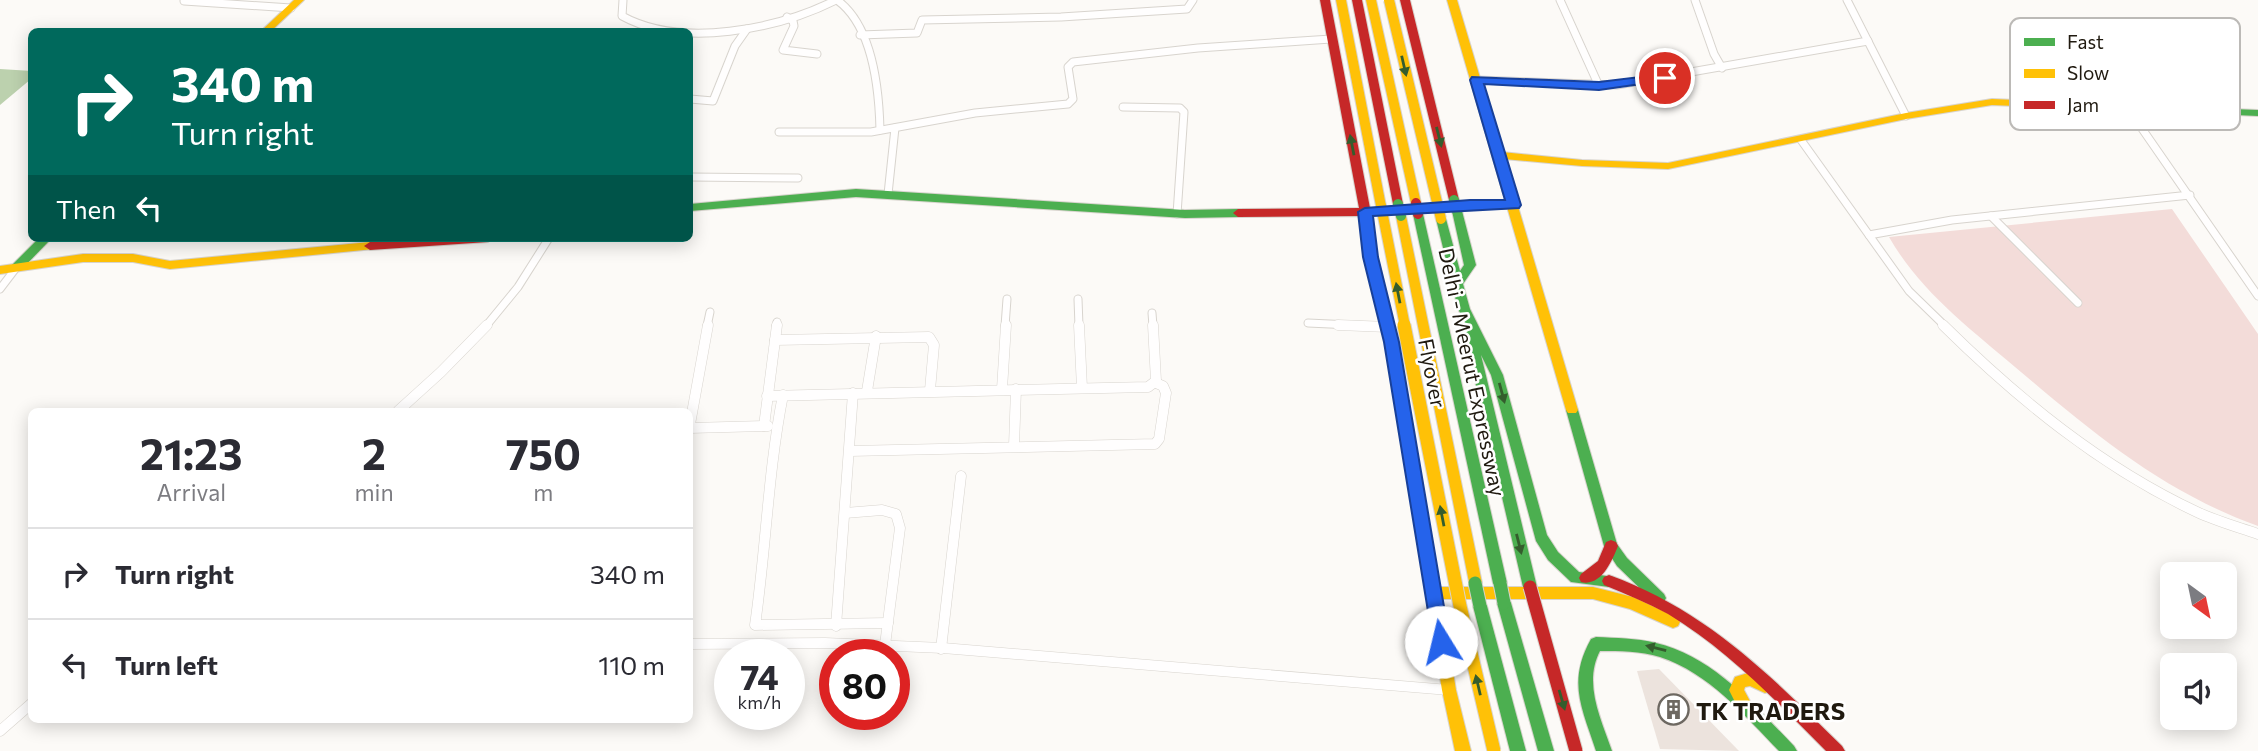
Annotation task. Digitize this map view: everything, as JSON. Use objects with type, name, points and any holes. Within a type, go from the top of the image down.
[{"type":"main road","points":[[1325,0],[1365,212],[1370,257],[1388,327],[1449,691],[1463,751]]},
{"type":"main road","name":"Flyover","points":[[1341,0],[1457,593],[1494,751]]},
{"type":"main road","name":"Delhi - Meerut Expressway","points":[[1357,0],[1475,583],[1518,751]]},
{"type":"main road","name":"Delhi - Meerut Expressway","points":[[1371,0],[1504,603],[1546,751]]},
{"type":"main road","points":[[1389,0],[1464,309],[1497,374],[1541,537],[1553,556],[1581,578],[1622,584],[1730,653],[1784,699],[1837,751]]},
{"type":"main road","points":[[1405,0],[1469,265],[1458,283]]},
{"type":"main road","points":[[1452,0],[1514,205],[1611,546],[1665,611]]},
{"type":"main road","points":[[268,28],[295,4]]},
{"type":"main road","points":[[1498,155],[1655,167],[1801,140],[1906,116],[1992,102],[2010,103]]},
{"type":"main road","points":[[2240,112],[2258,113]]},
{"type":"main road","points":[[693,208],[842,193],[1177,214],[1365,212],[1514,205]]},
{"type":"main road","points":[[16,268],[42,242]]},
{"type":"main road","points":[[0,270],[69,259],[140,258],[170,265],[290,252],[431,242]]},
{"type":"main road","name":"Flyover","points":[[1464,309],[1530,587],[1576,751]]},
{"type":"main road","points":[[1581,578],[1603,565],[1611,546]]},
{"type":"main road","points":[[1433,593],[1593,593],[1665,611]]},
{"type":"main road","points":[[1604,751],[1583,680],[1583,664],[1596,644],[1620,640],[1683,655],[1710,675],[1789,751]]},
{"type":"main road","points":[[1754,717],[1736,690],[1745,679],[1757,681],[1784,699]]},
{"type":"street","points":[[623,0],[622,16],[637,24],[668,28]]},
{"type":"street","points":[[693,29],[747,29],[837,0],[852,11],[872,61],[877,82],[880,131]]},
{"type":"street","points":[[860,36],[917,33],[922,20],[1048,18],[1187,9],[1193,0]]},
{"type":"street","points":[[1560,0],[1599,86]]},
{"type":"street","points":[[1695,0],[1714,54],[1722,68]]},
{"type":"street","points":[[1847,0],[1906,116]]},
{"type":"street","points":[[184,1],[295,4]]},
{"type":"street","points":[[787,17],[794,26],[783,50],[817,54]]},
{"type":"street","points":[[634,28],[637,24]]},
{"type":"street","points":[[693,99],[713,101],[726,76],[732,48],[747,29]]},
{"type":"street","points":[[779,132],[880,131],[975,113],[1072,103],[1068,67],[1073,62],[1186,49],[1331,39]]},
{"type":"street","points":[[1477,80],[1599,86],[1722,68],[1868,41]]},
{"type":"street","points":[[1124,107],[1180,108],[1185,113],[1177,214]]},
{"type":"street","points":[[888,194],[895,128]]},
{"type":"street","points":[[2143,130],[2258,296]]},
{"type":"street","points":[[1801,140],[1909,291],[1974,355],[2045,417],[2127,475],[2199,513],[2258,534]]},
{"type":"street","points":[[693,177],[798,178]]},
{"type":"street","points":[[1868,235],[1991,216],[2190,195]]},
{"type":"street","points":[[1991,216],[2078,303]]},
{"type":"street","points":[[401,408],[459,356],[504,307],[546,242]]},
{"type":"street","points":[[0,289],[16,268]]},
{"type":"street","points":[[1002,389],[1007,299]]},
{"type":"street","points":[[1079,299],[1082,388]]},
{"type":"street","points":[[693,409],[710,312]]},
{"type":"street","points":[[1152,313],[1156,383]]},
{"type":"street","points":[[764,426],[777,322]]},
{"type":"street","points":[[1308,323],[1388,327]]},
{"type":"street","points":[[867,391],[876,336]]},
{"type":"street","points":[[775,340],[922,336],[933,340],[930,390]]},
{"type":"street","points":[[767,396],[867,391],[1148,387],[1156,383],[1163,386],[1166,393],[1160,439],[1155,444],[850,451]]},
{"type":"street","points":[[1014,446],[1016,389]]},
{"type":"street","points":[[836,626],[853,393]]},
{"type":"street","points":[[783,395],[777,426],[765,556],[755,625],[836,626],[888,623]]},
{"type":"street","points":[[693,426],[777,426]]},
{"type":"street","points":[[941,649],[961,477]]},
{"type":"street","points":[[845,513],[882,510],[896,514],[900,528],[887,639]]},
{"type":"street","points":[[693,644],[819,645]]},
{"type":"street","points":[[910,647],[1114,661],[1302,680],[1449,691]]},
{"type":"street","points":[[0,731],[28,706]]},
{"type":"shaded area","points":[[0,69],[28,71],[28,82],[0,105]]},
{"type":"shaded area","points":[[2172,209],[2258,334],[2258,526],[2190,496],[2100,437],[1946,307],[1915,274],[1889,237]]},
{"type":"building","name":"TK TRADERS","points":[[1659,669],[1739,751],[1660,749],[1637,671]]},
{"type":"traffic: fast","points":[[2240,112],[2258,113]]},
{"type":"traffic: fast","points":[[693,208],[856,193],[1185,214],[1238,213]]},
{"type":"traffic: fast","points":[[1454,200],[1457,211]]},
{"type":"traffic: fast","points":[[1398,204],[1401,216]]},
{"type":"traffic: fast","points":[[1457,211],[1470,265],[1458,283]]},
{"type":"traffic: fast","points":[[1418,214],[1500,583]]},
{"type":"traffic: fast","points":[[1441,219],[1464,309],[1497,375],[1541,537],[1553,556],[1576,578],[1609,581]]},
{"type":"traffic: fast","points":[[16,268],[42,242]]},
{"type":"traffic: fast","points":[[1470,334],[1530,587]]},
{"type":"traffic: fast","points":[[1572,410],[1611,546],[1622,562],[1659,598]]},
{"type":"traffic: fast","points":[[1475,583],[1480,606]]},
{"type":"traffic: fast","points":[[1500,583],[1504,603]]},
{"type":"traffic: fast","points":[[1504,603],[1546,751]]},
{"type":"traffic: fast","points":[[1480,606],[1518,751]]},
{"type":"traffic: fast","points":[[1604,751],[1590,711],[1585,684],[1589,657],[1596,644],[1629,645],[1658,650],[1683,659],[1726,688],[1789,751]]},
{"type":"traffic: slow","points":[[268,28],[299,0]]},
{"type":"traffic: slow","points":[[1341,0],[1381,206]]},
{"type":"traffic: slow","points":[[1371,0],[1416,203]]},
{"type":"traffic: slow","points":[[1389,0],[1441,219]]},
{"type":"traffic: slow","points":[[1452,0],[1572,410]]},
{"type":"traffic: slow","points":[[1498,155],[1582,163],[1668,166],[1906,116],[1992,102],[2010,103]]},
{"type":"traffic: slow","points":[[1381,206],[1460,606],[1494,751]]},
{"type":"traffic: slow","points":[[1401,216],[1475,583]]},
{"type":"traffic: slow","points":[[0,270],[83,258],[133,258],[170,265],[370,246]]},
{"type":"traffic: slow","points":[[1407,436],[1433,593]]},
{"type":"traffic: slow","points":[[1463,751],[1449,690],[1433,593],[1593,593],[1633,603],[1673,622]]},
{"type":"traffic: slow","points":[[1743,703],[1736,690],[1740,682],[1751,679],[1765,686]]},
{"type":"traffic: jam","points":[[1325,0],[1365,212],[1370,257],[1392,342],[1407,436]]},
{"type":"traffic: jam","points":[[1357,0],[1398,204]]},
{"type":"traffic: jam","points":[[1405,0],[1454,200]]},
{"type":"traffic: jam","points":[[1416,203],[1418,214]]},
{"type":"traffic: jam","points":[[1238,213],[1375,212],[1470,205],[1514,205]]},
{"type":"traffic: jam","points":[[370,246],[429,242]]},
{"type":"traffic: jam","points":[[1586,578],[1603,565],[1611,546]]},
{"type":"traffic: jam","points":[[1609,581],[1642,594],[1704,630],[1760,676],[1837,751]]},
{"type":"traffic: jam","points":[[1530,587],[1576,751]]},
{"type":"place","name":"TK TRADERS","points":[[1673,710]]},
{"type":"route","points":[[1441,642],[1392,342],[1370,257],[1365,212],[1514,205],[1477,80],[1599,86],[1665,78]]}]
